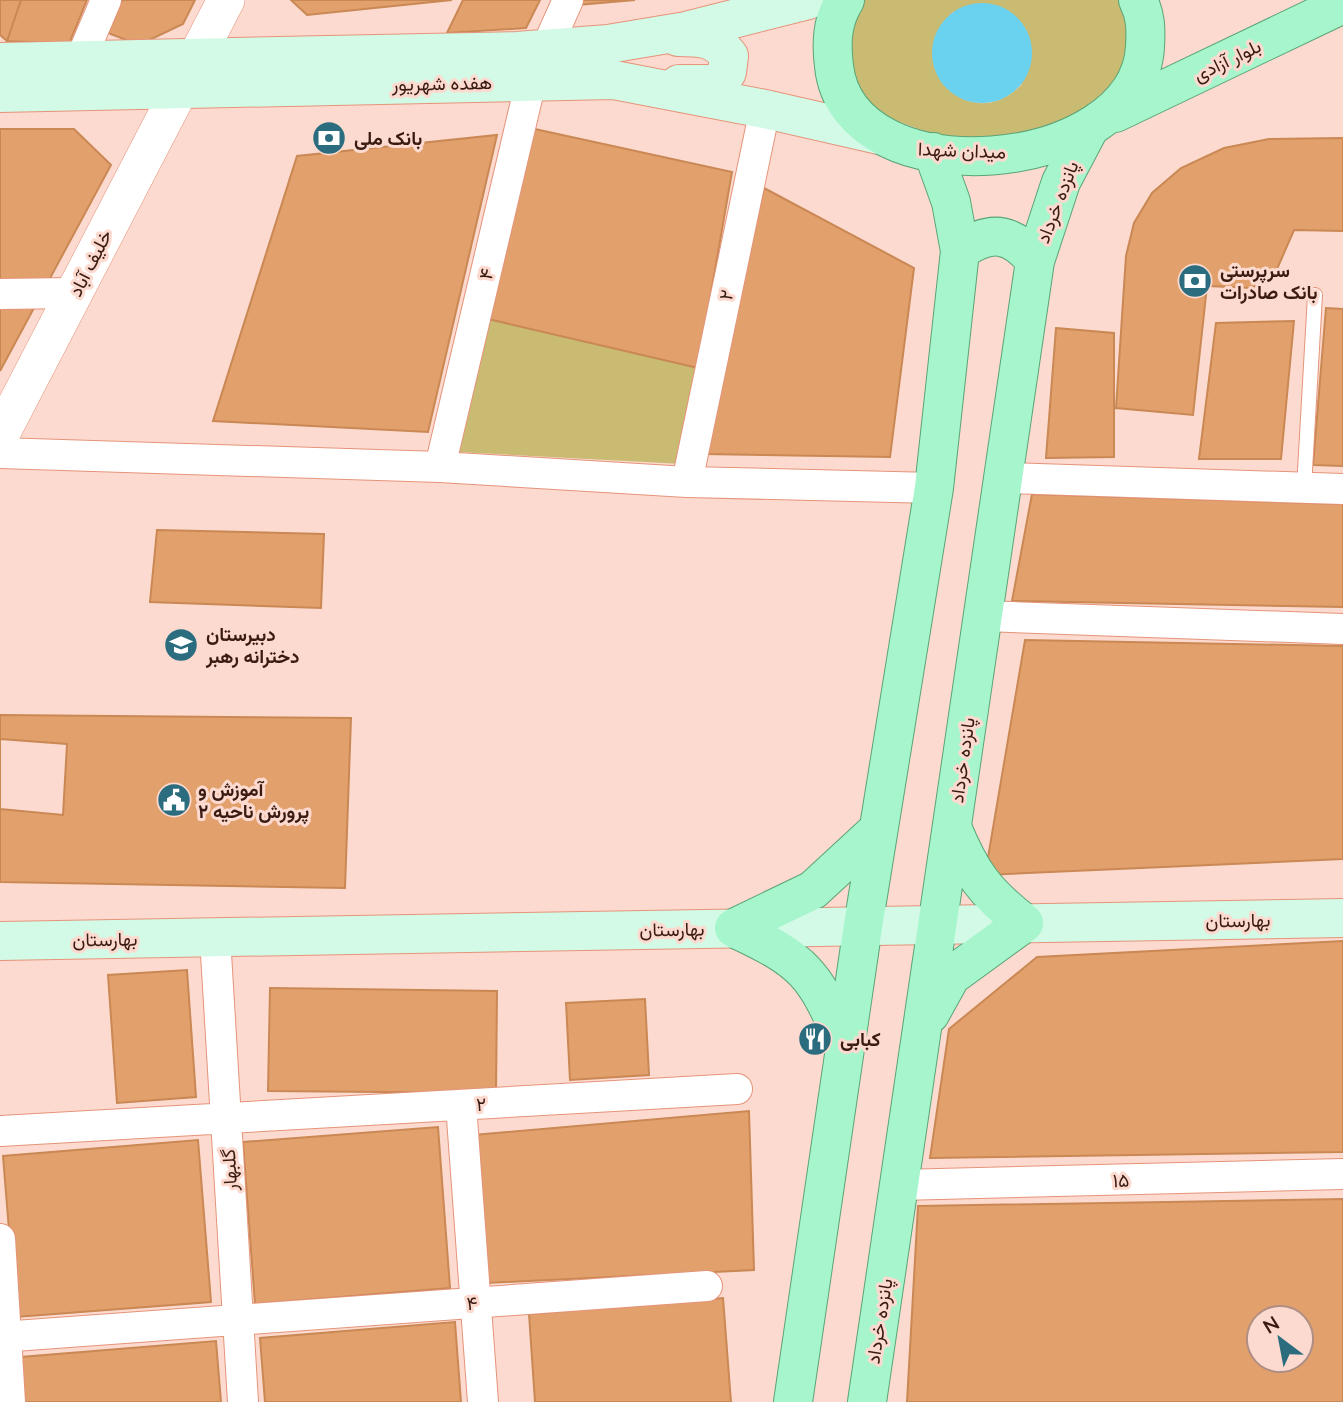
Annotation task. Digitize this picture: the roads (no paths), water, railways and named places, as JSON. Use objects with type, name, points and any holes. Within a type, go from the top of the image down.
[{"type":"main road","name":"هفده شهریور","points":[[539,65],[608,44],[656,36],[808,0]]},
{"type":"main road","name":"میدان شهدا","points":[[845,0],[835,15],[832,44],[835,80],[851,111],[879,135],[906,148],[992,155],[1052,144],[1100,121],[1139,77],[1145,54],[1147,23],[1138,0]]},
{"type":"main road","name":"بلوار آزادی","points":[[1100,121],[1343,4]]},
{"type":"main road","points":[[614,80],[705,85],[718,84],[727,72],[729,56],[720,44],[705,37],[656,36]]},
{"type":"main road","name":"هفده شهریور","points":[[0,62],[80,61],[188,74]]},
{"type":"main road","name":"هفده شهریور","points":[[0,93],[188,74],[539,65],[765,109],[879,135]]},
{"type":"main road","name":"پانزده خرداد","points":[[867,1402],[1035,261],[1061,182],[1100,121]]},
{"type":"main road","points":[[793,1402],[863,926],[934,488],[960,251],[951,202],[933,152]]},
{"type":"main road","points":[[960,251],[974,240],[991,236],[1009,238],[1024,247],[1035,261]]},
{"type":"main road","points":[[922,1031],[951,976],[1024,923],[1006,909],[967,865],[953,827]]},
{"type":"main road","points":[[734,928],[813,890],[878,830]]},
{"type":"main road","name":"بهارستان","points":[[0,941],[1343,918]]},
{"type":"main road","points":[[734,928],[778,948],[799,963],[824,999],[845,1045]]},
{"type":"street","points":[[80,61],[106,0]]},
{"type":"street","name":"خلیف آباد","points":[[0,436],[8,404],[74,293],[226,0]]},
{"type":"street","name":"۴","points":[[440,467],[539,65],[568,0]]},
{"type":"street","name":"۲","points":[[687,482],[765,109]]},
{"type":"street","points":[[0,294],[74,293]]},
{"type":"street","points":[[0,453],[440,467],[687,482],[934,488]]},
{"type":"street","points":[[1005,478],[1343,489]]},
{"type":"street","points":[[984,616],[1343,629]]},
{"type":"street","name":"گلبهار","points":[[215,937],[243,1402]]},
{"type":"street","name":"۲","points":[[0,1131],[737,1089]]},
{"type":"street","points":[[461,1105],[483,1402]]},
{"type":"street","name":"۱۵","points":[[899,1185],[1343,1174]]},
{"type":"street","points":[[0,1239],[3,1337],[10,1402]]},
{"type":"street","name":"۴","points":[[3,1337],[707,1286]]},
{"type":"lane","points":[[1304,488],[1315,295]]},
{"type":"water","points":[[982,3],[1001,7],[1018,17],[1028,34],[1032,53],[1028,72],[1018,89],[1001,99],[982,103],[963,99],[946,89],[936,72],[932,53],[936,34],[946,17],[963,7]]},
{"type":"place","name":"بانک ملی","points":[[329,138]]},
{"type":"place","name":"سرپرستی بانک صادرات","points":[[1195,281]]},
{"type":"place","name":"دبیرستان دخترانه رهبر","points":[[181,645]]},
{"type":"place","name":"آموزش و پرورش ناحیه ۲","points":[[174,800]]},
{"type":"place","name":"کبابی","points":[[815,1039]]}]
